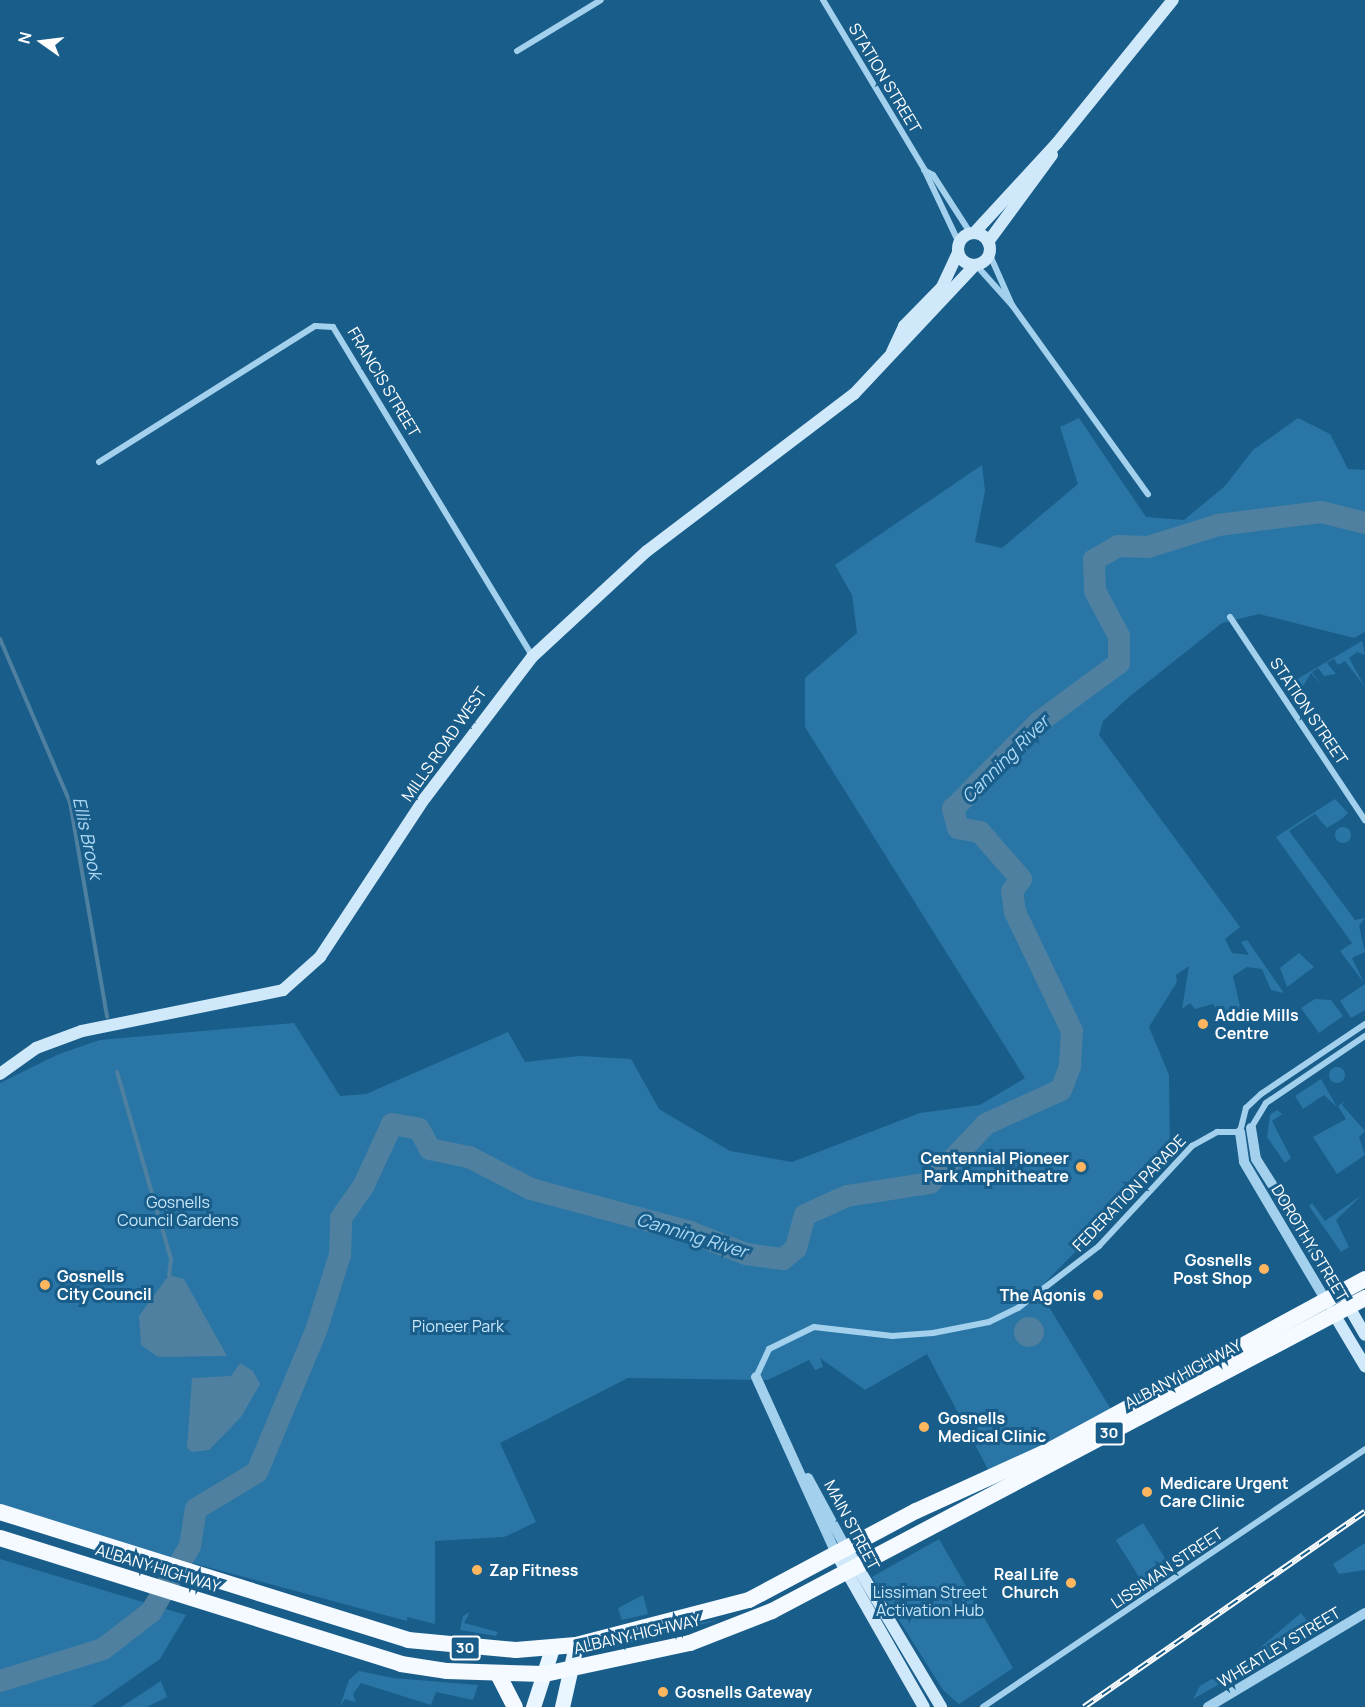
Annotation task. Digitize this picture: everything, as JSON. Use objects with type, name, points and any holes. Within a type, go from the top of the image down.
[{"type":"highway","name":"ALBANY HIGHWAY","points":[[0,1512],[434,1646],[552,1648],[576,1645],[733,1606],[1064,1443],[1365,1279]]},
{"type":"highway","name":"ALBANY HIGHWAY","points":[[0,1538],[409,1665],[498,1674],[545,1674],[717,1634],[849,1568],[1365,1298]]},
{"type":"highway","points":[[498,1674],[514,1707]]},
{"type":"main road","points":[[975,265],[959,247],[1057,143],[1173,0]]},
{"type":"main road","points":[[973,234],[989,247],[1035,183],[1057,143]]},
{"type":"main road","name":"MILLS ROAD WEST","points":[[892,352],[904,326],[942,287],[959,247]]},
{"type":"main road","name":"MILLS ROAD WEST","points":[[0,1074],[36,1048],[82,1031],[283,990],[320,957],[459,749],[532,657],[646,551],[854,394],[975,265],[989,247]]},
{"type":"main road","name":"DOROTHY STREET","points":[[1342,1310],[1365,1335]]},
{"type":"main road","name":"DOROTHY STREET","points":[[1342,1310],[1365,1366]]},
{"type":"main road","name":"MAIN STREET","points":[[841,1551],[924,1707]]},
{"type":"main road","name":"MAIN STREET","points":[[849,1568],[941,1707]]},
{"type":"main road","points":[[562,1707],[576,1645]]},
{"type":"main road","points":[[533,1707],[552,1648]]},
{"type":"street","points":[[517,51],[601,0]]},
{"type":"street","name":"STATION STREET","points":[[823,0],[924,170],[959,247]]},
{"type":"street","name":"STATION STREET","points":[[924,170],[933,175],[973,234]]},
{"type":"street","points":[[989,247],[1012,305]]},
{"type":"street","points":[[975,265],[1012,305],[1148,494]]},
{"type":"street","name":"FRANCIS STREET","points":[[99,462],[315,326],[333,327],[532,657]]},
{"type":"street","name":"STATION STREET","points":[[1230,617],[1365,820]]},
{"type":"street","points":[[1240,1132],[1246,1108],[1261,1094],[1365,1024]]},
{"type":"street","points":[[1251,1128],[1266,1103],[1365,1036]]},
{"type":"street","name":"DOROTHY STREET","points":[[1251,1128],[1256,1159],[1342,1310]]},
{"type":"street","name":"FEDERATION PARADE","points":[[756,1377],[769,1349],[814,1327],[892,1336],[933,1333],[989,1322],[1018,1308],[1100,1246],[1192,1146],[1217,1132],[1240,1132]]},
{"type":"street","name":"DOROTHY STREET","points":[[1240,1132],[1244,1162],[1342,1310]]},
{"type":"street","name":"MAIN STREET","points":[[756,1377],[841,1551]]},
{"type":"street","name":"LISSIMAN STREET","points":[[982,1707],[1365,1449]]},
{"type":"street","name":"WHEATLEY STREET","points":[[1208,1707],[1365,1613]]},
{"type":"green space","points":[[1079,418],[1146,517],[1184,520],[1225,486],[1253,450],[1298,418],[1330,434],[1348,469],[1365,470],[1365,632],[1354,638],[1259,614],[1222,623],[1129,697],[1103,721],[1099,735],[1240,927],[1225,939],[1232,953],[1249,955],[1241,942],[1247,940],[1284,993],[1271,990],[1262,969],[1247,967],[1233,976],[1241,1011],[1238,1008],[1223,1018],[1213,1004],[1195,1009],[1190,1003],[1182,1009],[1189,966],[1176,975],[1177,982],[1149,1027],[1169,1075],[1170,1153],[1095,1241],[1076,1251],[1043,1285],[1046,1302],[1115,1416],[992,1477],[927,1354],[865,1390],[820,1358],[823,1367],[815,1370],[809,1360],[768,1380],[628,1378],[500,1443],[536,1522],[504,1537],[435,1541],[435,1624],[407,1617],[407,1621],[0,1511],[0,1083],[59,1054],[100,1040],[294,1023],[340,1096],[366,1094],[508,1032],[525,1062],[580,1056],[631,1059],[659,1109],[730,1151],[792,1162],[920,1113],[980,1105],[1025,1078],[805,727],[805,678],[857,633],[852,595],[835,565],[982,465],[985,491],[975,542],[1002,548],[1078,484],[1060,427]]},
{"type":"green space","points":[[1362,641],[1365,655],[1357,652],[1349,658],[1365,687],[1345,661],[1338,665],[1334,659],[1327,663],[1336,674],[1324,676],[1318,668],[1312,672],[1321,685],[1311,673],[1300,691],[1294,681]]},
{"type":"green space","points":[[1335,799],[1348,813],[1343,818],[1327,828],[1315,814],[1289,831],[1355,920],[1365,918],[1359,926],[1365,952],[1352,958],[1364,983],[1340,951],[1352,943],[1276,837]]},
{"type":"green space","points":[[1340,827],[1346,827],[1351,835],[1349,841],[1340,843],[1335,838],[1335,832]]},
{"type":"green space","points":[[1299,953],[1314,967],[1287,987],[1280,968]]},
{"type":"green space","points":[[1365,984],[1365,1010],[1351,1018],[1340,1001]]},
{"type":"green space","points":[[1315,999],[1331,1000],[1343,1016],[1319,1033],[1301,1008]]},
{"type":"green space","points":[[1334,1067],[1340,1067],[1345,1075],[1343,1081],[1334,1083],[1329,1078],[1329,1072]]},
{"type":"green space","points":[[1321,1079],[1337,1107],[1324,1095],[1303,1109],[1295,1096]]},
{"type":"green space","points":[[1345,1101],[1342,1105],[1365,1131],[1359,1137],[1365,1155],[1337,1174],[1313,1137],[1346,1119],[1338,1106]]},
{"type":"green space","points":[[1277,1110],[1282,1114],[1272,1121],[1291,1158],[1285,1163],[1267,1137],[1270,1115]]},
{"type":"green space","points":[[1362,1195],[1336,1220],[1349,1247],[1341,1252],[1309,1206],[1312,1203],[1325,1221]]},
{"type":"green space","points":[[1143,1523],[1169,1565],[1142,1582],[1116,1540]]},
{"type":"green space","name":"Lissiman Street Activation Hub","points":[[939,1539],[1013,1668],[959,1704],[943,1690],[872,1577]]},
{"type":"green space","points":[[1365,1543],[1365,1570],[1339,1574],[1333,1564]]},
{"type":"green space","points":[[0,1559],[186,1615],[160,1659],[91,1707],[0,1707]]},
{"type":"green space","points":[[643,1595],[648,1614],[622,1620],[618,1608]]},
{"type":"green space","points":[[470,1612],[464,1623],[498,1632],[496,1636],[460,1630],[463,1616]]},
{"type":"green space","points":[[1301,1613],[1311,1626],[1306,1635],[1193,1699],[1200,1686],[1248,1658]]},
{"type":"green space","points":[[718,1620],[621,1646],[603,1647],[705,1622]]},
{"type":"green space","points":[[359,1671],[393,1678],[478,1685],[473,1700],[436,1692],[431,1705],[361,1683],[353,1694],[356,1702],[345,1699],[340,1706],[349,1680]]},
{"type":"green space","points":[[161,1681],[167,1697],[147,1707],[121,1707]]},
{"type":"shaded area","points":[[169,1275],[184,1279],[227,1356],[158,1357],[141,1345],[139,1316]]},
{"type":"shaded area","points":[[1029,1317],[1040,1321],[1044,1332],[1040,1343],[1029,1347],[1018,1343],[1014,1332],[1018,1321]]},
{"type":"shaded area","points":[[240,1363],[253,1371],[260,1384],[241,1417],[209,1450],[192,1452],[187,1448],[192,1378],[231,1376]]},
{"type":"waterway","name":"Canning River","points":[[0,1681],[103,1649],[151,1612],[190,1546],[196,1509],[257,1472],[316,1331],[340,1255],[341,1218],[363,1187],[392,1124],[419,1129],[430,1149],[469,1157],[531,1189],[690,1232],[746,1254],[783,1259],[796,1248],[805,1215],[847,1196],[930,1183],[986,1124],[1061,1090],[1070,1066],[1072,1031],[1015,912],[1012,891],[1021,879],[980,832],[958,828],[953,809],[1039,722],[1119,663],[1119,636],[1095,591],[1094,560],[1118,546],[1148,547],[1218,525],[1321,512],[1365,523]]},
{"type":"waterway","name":"Ellis Brook","points":[[0,639],[70,802],[107,1017]]},
{"type":"waterway","name":"Ellis Brook","points":[[117,1072],[171,1259],[169,1275]]},
{"type":"railway","points":[[1084,1707],[1365,1512]]},
{"type":"place","name":"Addie Mills Centre","points":[[1203,1024]]},
{"type":"place","name":"Centennial Pioneer Park Amphitheatre","points":[[1081,1167]]},
{"type":"place","name":"Gosnells Post Shop","points":[[1264,1269]]},
{"type":"place","name":"Gosnells City Council","points":[[45,1285]]},
{"type":"place","name":"The Agonis","points":[[1098,1295]]},
{"type":"place","name":"Gosnells Medical Clinic","points":[[924,1427]]},
{"type":"place","name":"Medicare Urgent Care Clinic","points":[[1147,1492]]},
{"type":"place","name":"Zap Fitness","points":[[477,1570]]},
{"type":"place","name":"Real Life Church","points":[[1071,1583]]},
{"type":"place","name":"Gosnells Gateway","points":[[663,1692]]},
{"type":"park label","name":"Gosnells Council Gardens","points":[[178,1211]]},
{"type":"park label","name":"Pioneer Park","points":[[458,1326]]}]
